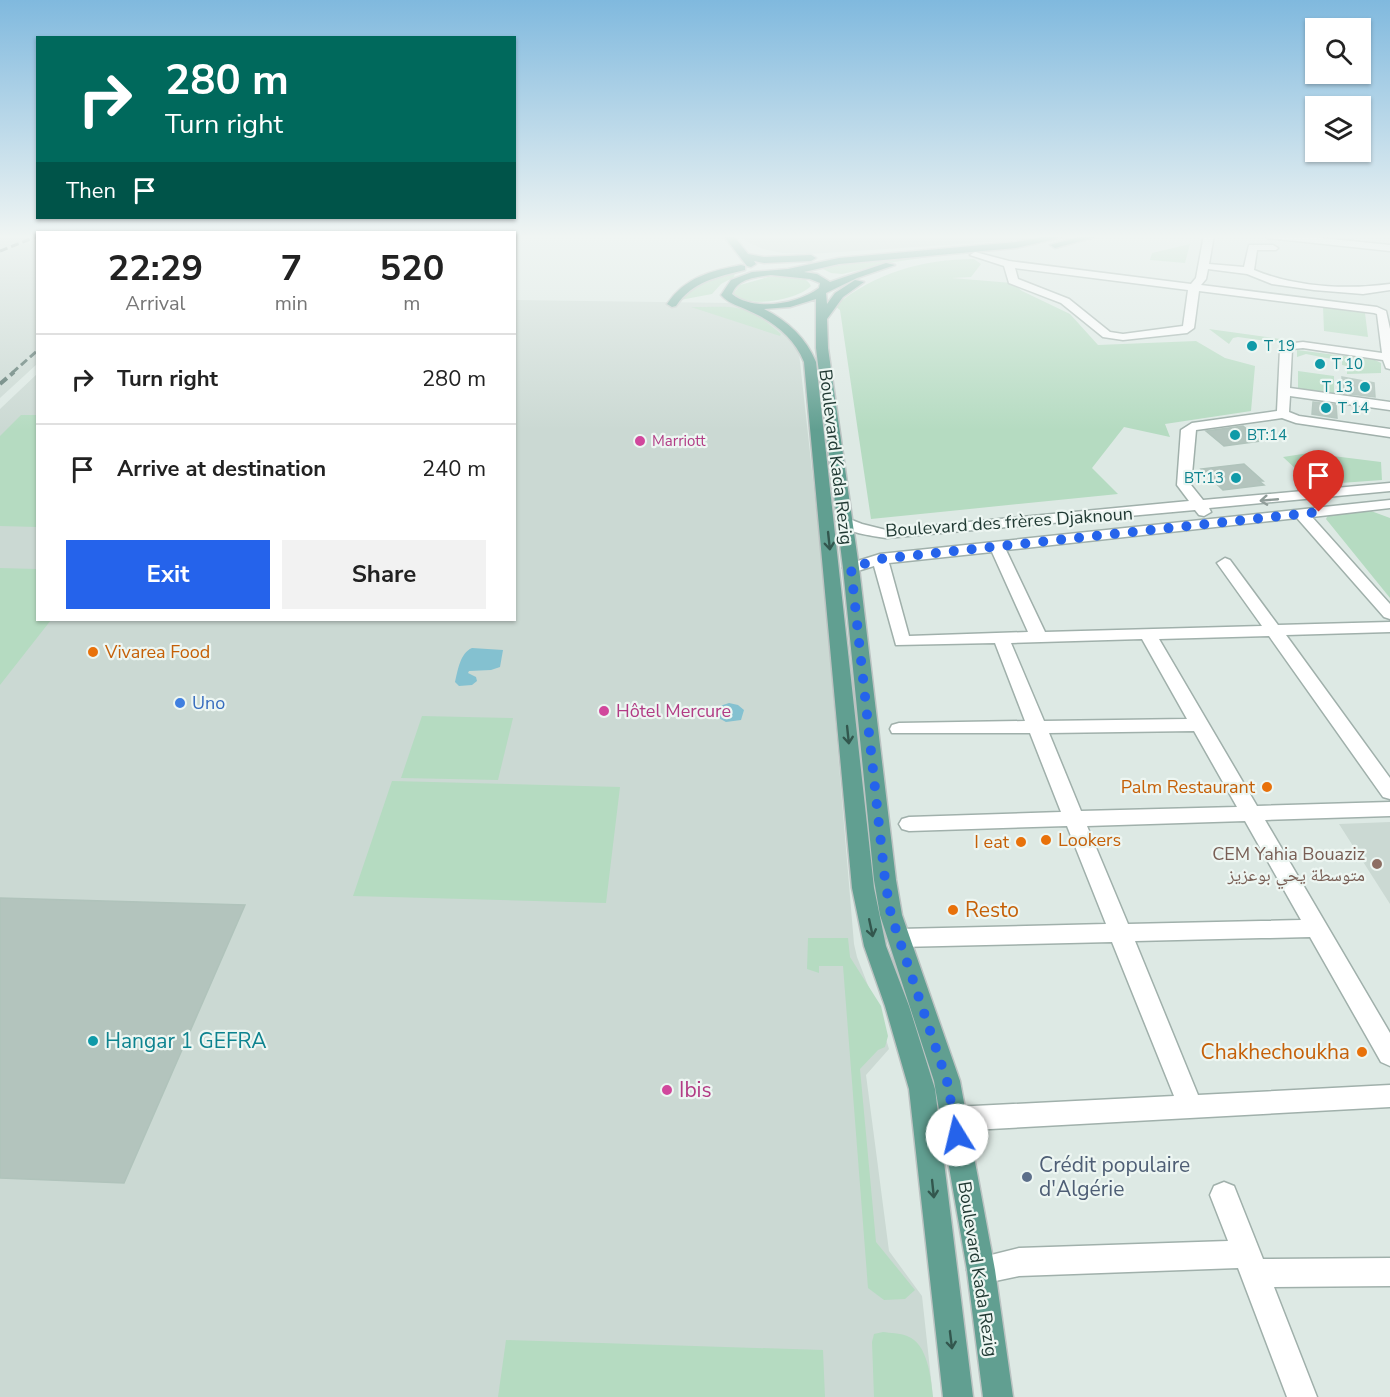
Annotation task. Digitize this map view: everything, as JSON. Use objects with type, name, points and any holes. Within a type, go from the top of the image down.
[{"type":"main road","points":[[672,304],[674,300]]},
{"type":"main road","name":"Boulevard Kada Rezig","points":[[732,300],[746,305],[783,326],[803,346],[810,362],[863,888],[875,946],[922,1089],[958,1397]]},
{"type":"main road","points":[[746,305],[785,304],[796,300]]},
{"type":"main road","name":"Boulevard Kada Rezig","points":[[822,300],[821,322],[885,880],[891,915],[944,1070],[981,1270],[998,1397]]},
{"type":"main road","points":[[783,326],[778,315],[780,312],[795,309],[808,313],[821,322],[834,300]]},
{"type":"street","points":[[1063,300],[1102,332],[1115,337],[1183,331],[1188,327],[1192,300]]},
{"type":"street","points":[[1282,414],[1286,349],[1289,346],[1303,345],[1389,361],[1388,335],[1382,312],[1305,300]]},
{"type":"street","points":[[1284,391],[1390,406]]},
{"type":"street","points":[[1214,523],[1198,506],[1184,484],[1188,430],[1200,424],[1282,414],[1296,419],[1390,433]]},
{"type":"street","name":"Boulevard des frères Djaknoun","points":[[844,521],[857,528],[886,534],[1390,487]]},
{"type":"street","points":[[1360,491],[1387,507]]},
{"type":"street","name":"Boulevard des frères Djaknoun","points":[[851,568],[880,559],[1301,514],[1387,507]]},
{"type":"street","points":[[1301,514],[1390,614]]},
{"type":"street","points":[[997,546],[1039,638]]},
{"type":"street","points":[[880,559],[902,641],[1390,627]]},
{"type":"street","points":[[1225,562],[1390,792]]},
{"type":"street","points":[[1148,635],[1390,1055]]},
{"type":"street","points":[[1001,638],[1072,819],[1121,932],[1191,1108]]},
{"type":"street","points":[[899,729],[1199,725]]},
{"type":"street","points":[[909,824],[1390,809]]},
{"type":"street","points":[[899,938],[1315,928]]},
{"type":"street","points":[[954,1119],[1191,1108],[1390,1095]]},
{"type":"street","points":[[1224,1195],[1302,1397]]},
{"type":"street","points":[[981,1270],[1019,1262],[1250,1263],[1390,1272]]},
{"type":"shaded area","points":[[0,300],[36,300],[36,365],[0,398]]},
{"type":"shaded area","points":[[516,300],[731,303],[760,315],[780,329],[799,353],[822,561],[854,944],[889,1049],[866,1075],[889,1251],[922,1296],[933,1397],[0,1397],[0,409],[36,375],[36,621],[516,621]]},
{"type":"shaded area","name":"CEM Yahia Bouaziz متوسطة يحي بوعزيز","points":[[1390,822],[1390,904],[1339,824]]},
{"type":"green space","points":[[745,300],[777,300],[760,302]]},
{"type":"green space","points":[[843,300],[1041,300],[1070,314],[1098,345],[1196,341],[1225,358],[1255,366],[1251,411],[1165,424],[1170,437],[1124,427],[1092,468],[1118,494],[871,519],[840,310],[835,306]]},
{"type":"green space","points":[[691,307],[739,308],[758,316],[781,334],[780,336]]},
{"type":"green space","points":[[1323,307],[1365,313],[1368,337],[1324,331]]},
{"type":"green space","points":[[1209,329],[1280,339],[1274,342],[1238,337],[1233,338],[1229,344]]},
{"type":"green space","points":[[1297,350],[1375,360],[1381,363],[1381,373],[1347,374],[1347,366],[1342,365],[1342,361],[1306,354],[1297,357]]},
{"type":"green space","points":[[1298,371],[1334,376],[1334,396],[1298,388]]},
{"type":"green space","points":[[21,415],[36,415],[36,527],[0,526],[0,436]]},
{"type":"green space","points":[[1309,453],[1381,462],[1382,480],[1313,485],[1283,457]]},
{"type":"green space","points":[[1371,511],[1390,518],[1390,598],[1326,519],[1328,515]]},
{"type":"green space","points":[[0,568],[36,569],[36,621],[50,621],[0,685]]},
{"type":"green space","points":[[422,716],[513,718],[498,780],[401,778]]},
{"type":"green space","points":[[392,781],[620,787],[606,903],[353,896]]},
{"type":"green space","points":[[808,938],[848,938],[850,957],[881,1006],[888,1036],[885,1047],[878,1050],[860,1069],[876,1242],[915,1290],[905,1299],[884,1300],[868,1288],[843,966],[819,966],[819,973],[807,969]]},
{"type":"green space","points":[[883,1332],[907,1336],[920,1346],[927,1362],[933,1397],[874,1397],[872,1342],[874,1334]]},
{"type":"green space","points":[[506,1340],[823,1350],[825,1397],[498,1397]]},
{"type":"water","points":[[472,648],[503,650],[500,667],[491,670],[469,671],[468,673],[476,677],[477,681],[472,685],[459,686],[455,682],[460,662]]},
{"type":"water","points":[[729,703],[738,705],[744,710],[741,720],[726,722],[715,716],[717,707]]},
{"type":"building","name":"T 13","points":[[1342,377],[1374,383],[1375,397],[1343,393]]},
{"type":"building","points":[[1313,402],[1336,405],[1337,418],[1312,414]]},
{"type":"building","name":"BT:14","points":[[1243,426],[1261,441],[1224,446],[1206,431]]},
{"type":"building","name":"BT:13","points":[[1244,464],[1263,481],[1259,481],[1264,485],[1223,490],[1201,469]]},
{"type":"building","name":"Hangar 1 GEFRA","points":[[0,898],[245,905],[124,1183],[0,1178]]},
{"type":"railway","points":[[12,373],[36,352]]},
{"type":"railway","points":[[0,384],[14,372]]},
{"type":"place","name":"T 19","points":[[1252,346]]},
{"type":"place","name":"T 10","points":[[1320,364]]},
{"type":"place","name":"T 13","points":[[1365,387]]},
{"type":"place","name":"T 14","points":[[1326,408]]},
{"type":"place","name":"BT:14","points":[[1235,435]]},
{"type":"place","name":"Marriott","points":[[640,441]]},
{"type":"place","name":"BT:13","points":[[1236,478]]},
{"type":"place","name":"Vivarea Food","points":[[93,652]]},
{"type":"place","name":"Uno","points":[[180,703]]},
{"type":"place","name":"Hôtel Mercure","points":[[604,711]]},
{"type":"place","name":"Palm Restaurant","points":[[1267,787]]},
{"type":"place","name":"Lookers","points":[[1046,840]]},
{"type":"place","name":"I eat","points":[[1021,842]]},
{"type":"place","name":"CEM Yahia Bouaziz متوسطة يحي بوعزيز","points":[[1377,864]]},
{"type":"place","name":"Resto","points":[[953,910]]},
{"type":"place","name":"Hangar 1 GEFRA","points":[[93,1041]]},
{"type":"place","name":"Chakhechoukha","points":[[1362,1052]]},
{"type":"place","name":"Ibis","points":[[667,1090]]},
{"type":"place","name":"Crédit populaire d'Algérie","points":[[1027,1177]]},
{"type":"route","points":[[957,1135],[941,1059],[891,915],[885,880],[851,568],[880,559],[1319,512]]}]
